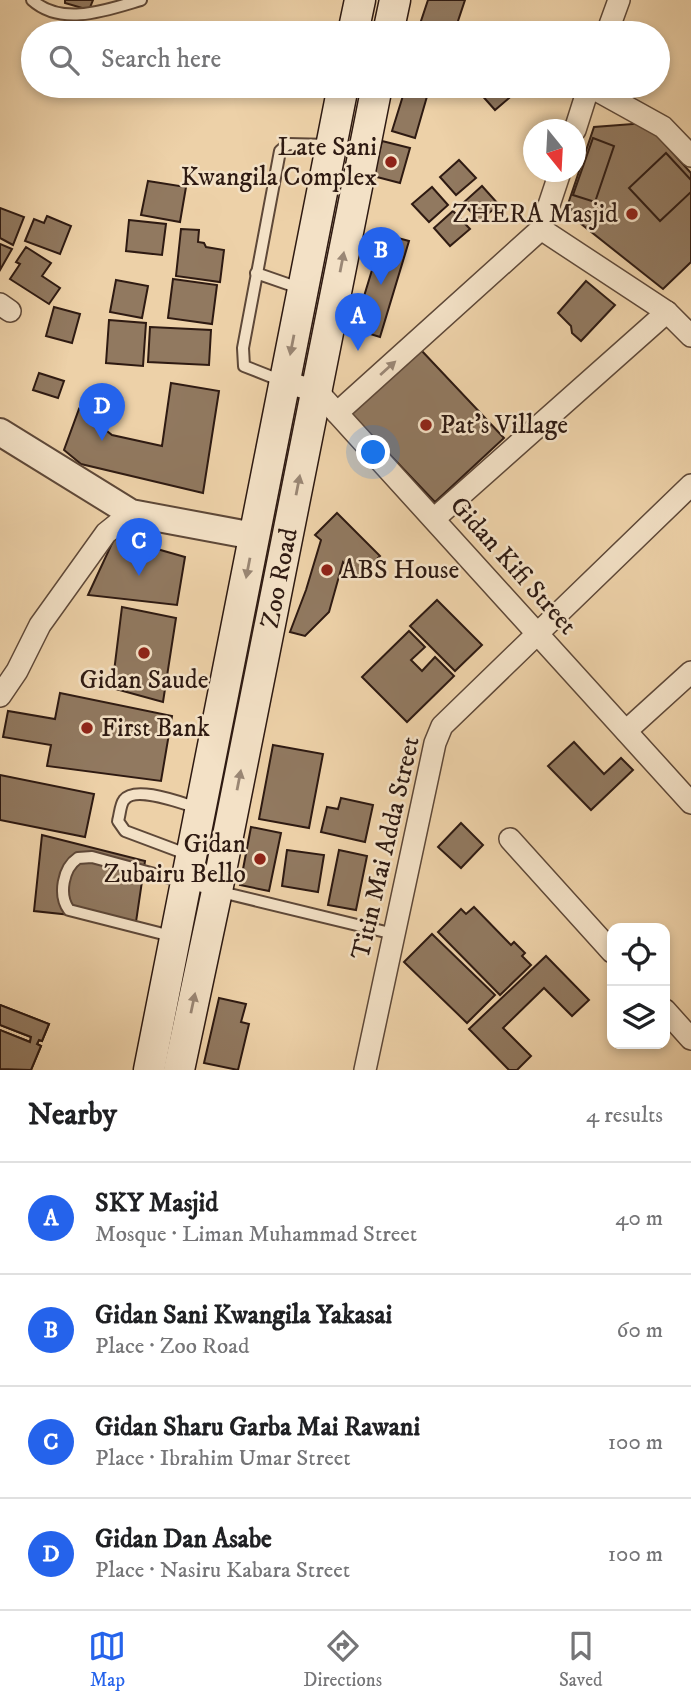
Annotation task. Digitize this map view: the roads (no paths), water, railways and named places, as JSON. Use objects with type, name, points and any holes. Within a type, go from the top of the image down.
[{"type":"main road","points":[[356,21],[360,0]]},
{"type":"main road","points":[[390,21],[394,0]]},
{"type":"main road","name":"Zoo Road","points":[[149,1070],[341,98]]},
{"type":"main road","name":"Zoo Road","points":[[179,1070],[375,98]]},
{"type":"street","points":[[611,21],[619,0]]},
{"type":"street","points":[[578,119],[585,98]]},
{"type":"street","points":[[611,98],[663,127],[691,156]]},
{"type":"street","points":[[337,413],[541,229],[557,182]]},
{"type":"street","points":[[541,229],[667,312],[691,336]]},
{"type":"street","points":[[434,519],[667,312]]},
{"type":"street","points":[[285,382],[317,391]]},
{"type":"street","name":"Gidan Kifi Street","points":[[317,391],[691,803]]},
{"type":"street","points":[[0,432],[131,513],[254,536]]},
{"type":"street","name":"Titin Mai Adda Street","points":[[365,1070],[435,743],[442,726],[691,485]]},
{"type":"street","points":[[0,696],[8,666],[106,533],[131,513]]},
{"type":"street","points":[[626,731],[691,672]]},
{"type":"street","points":[[510,839],[607,946]]},
{"type":"street","points":[[670,1016],[691,1039]]},
{"type":"lane","points":[[32,0],[41,8],[72,16],[141,0]]},
{"type":"lane","points":[[285,382],[244,366],[243,348],[256,273],[280,151],[288,144],[331,145]]},
{"type":"lane","points":[[256,273],[303,289]]},
{"type":"lane","points":[[200,808],[141,793],[130,795],[122,802],[118,821],[125,831],[188,869],[217,891],[394,933]]},
{"type":"lane","points":[[175,937],[69,910],[64,904],[63,894],[67,869],[79,858],[92,857],[188,869]]},
{"type":"place","name":"Late Sani Kwangila Complex","points":[[391,162]]},
{"type":"place","name":"ZHERA Masjid","points":[[632,214]]},
{"type":"place","name":"Gidan Sani Kwangila Yakasai","points":[[381,285]]},
{"type":"place","name":"SKY Masjid","points":[[358,351]]},
{"type":"place","name":"Pat's Village","points":[[426,425]]},
{"type":"place","name":"Gidan Dan Asabe","points":[[102,441]]},
{"type":"place","name":"ABS House","points":[[327,570]]},
{"type":"place","name":"Gidan Sharu Garba Mai Rawani","points":[[139,576]]},
{"type":"place","name":"Gidan Saude","points":[[144,653]]},
{"type":"place","name":"First Bank","points":[[87,728]]},
{"type":"place","name":"Gidan Zubairu Bello","points":[[260,859]]}]
